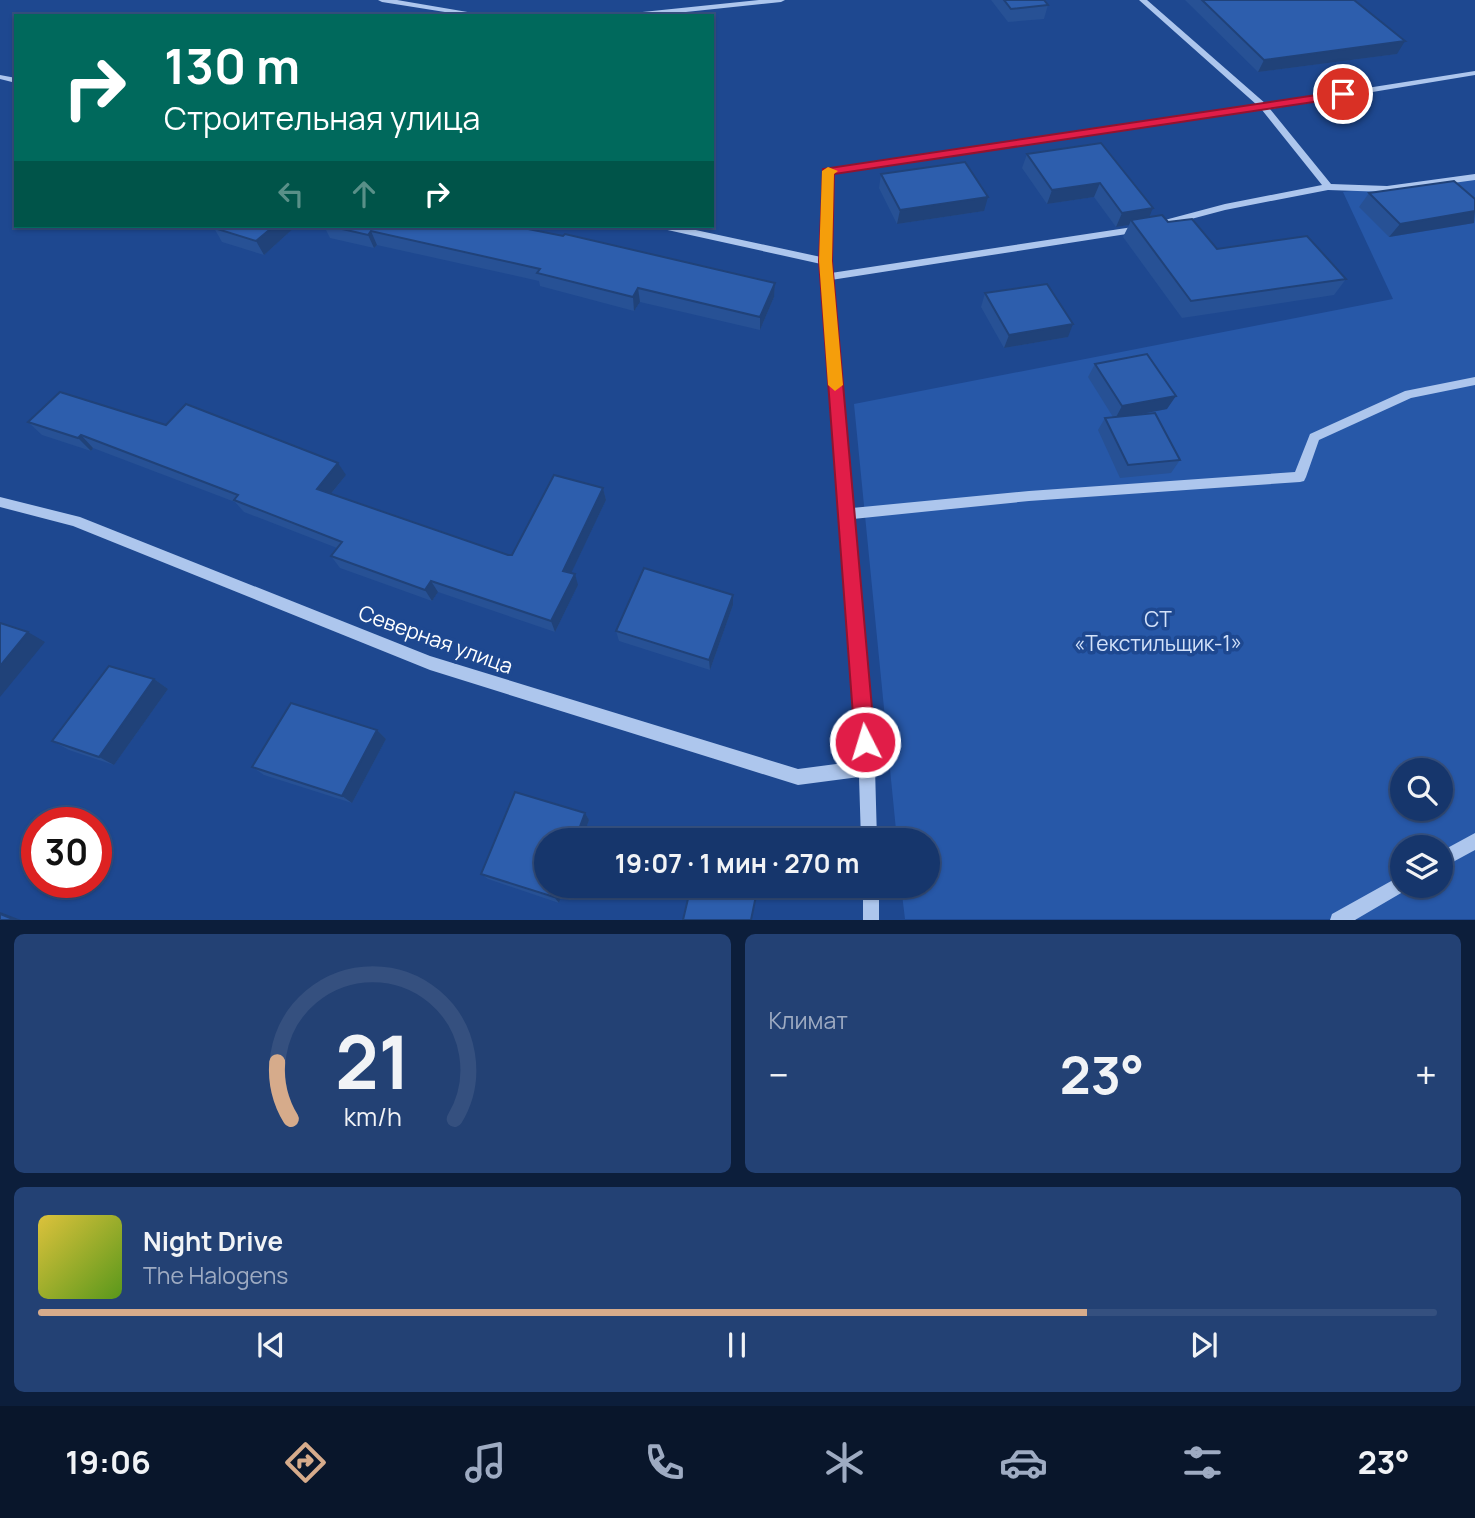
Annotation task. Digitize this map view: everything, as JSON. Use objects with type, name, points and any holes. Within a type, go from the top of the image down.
[{"type":"street","points":[[382,0],[474,14]]},
{"type":"street","points":[[644,14],[781,0]]},
{"type":"street","points":[[1143,0],[1264,107],[1328,187]]},
{"type":"street","points":[[869,828],[867,768],[825,261],[828,171],[1475,73]]},
{"type":"street","points":[[826,277],[1146,228],[1225,207],[1328,187],[1387,189],[1475,177]]},
{"type":"street","points":[[672,228],[825,261]]},
{"type":"street","points":[[846,514],[1029,496],[1300,477],[1314,438],[1409,394],[1475,381]]},
{"type":"street","name":"Северная улица","points":[[0,502],[75,522],[430,663],[797,777],[867,768]]},
{"type":"street","points":[[1453,854],[1475,841]]},
{"type":"street","points":[[1338,919],[1390,890]]},
{"type":"street","points":[[871,898],[872,919]]},
{"type":"green space","name":"СТ «Текстильщик-1»","points":[[1475,175],[1475,919],[905,919],[902,898],[940,898],[940,828],[896,828],[854,404],[1393,299],[1343,192]]},
{"type":"building","points":[[1004,0],[1044,0],[1048,5],[1011,9]]},
{"type":"building","points":[[1202,0],[1354,0],[1405,41],[1264,60]]},
{"type":"building","points":[[1101,143],[1153,208],[1122,213],[1100,183],[1052,190],[1027,154]]},
{"type":"building","points":[[965,162],[988,197],[900,210],[881,174]]},
{"type":"building","points":[[1454,181],[1475,199],[1475,211],[1400,224],[1369,193]]},
{"type":"building","points":[[1162,215],[1168,222],[1192,219],[1217,249],[1307,236],[1346,279],[1191,301],[1131,220]]},
{"type":"building","points":[[214,228],[272,228],[256,241]]},
{"type":"building","points":[[338,228],[523,228],[563,236],[565,234],[775,283],[760,317],[638,288],[633,297],[537,273],[540,269],[371,231],[368,235]]},
{"type":"building","points":[[1047,284],[1073,324],[1009,335],[985,293]]},
{"type":"building","points":[[1147,354],[1176,396],[1122,406],[1095,364]]},
{"type":"building","points":[[60,392],[166,425],[186,404],[338,463],[317,489],[508,555],[512,555],[554,475],[603,488],[563,571],[575,574],[551,621],[431,581],[425,590],[331,556],[342,542],[234,500],[238,495],[81,435],[78,438],[28,422]]},
{"type":"building","points":[[1155,413],[1180,460],[1128,465],[1105,418]]},
{"type":"building","points":[[644,568],[733,595],[709,660],[616,631]]},
{"type":"building","points":[[0,623],[28,632],[0,666]]},
{"type":"building","points":[[109,666],[154,679],[99,757],[52,741]]},
{"type":"building","points":[[291,703],[377,730],[342,796],[252,767]]},
{"type":"building","points":[[515,792],[585,813],[579,828],[534,828],[534,891],[481,874]]},
{"type":"building","points":[[688,898],[756,898],[751,920],[683,920]]},
{"type":"building","points":[[0,914],[15,920],[0,920]]},
{"type":"slow traffic","points":[[832,171],[828,171],[825,261],[835,385]]},
{"type":"route","points":[[865,742],[825,261],[828,171],[1343,94]]}]
